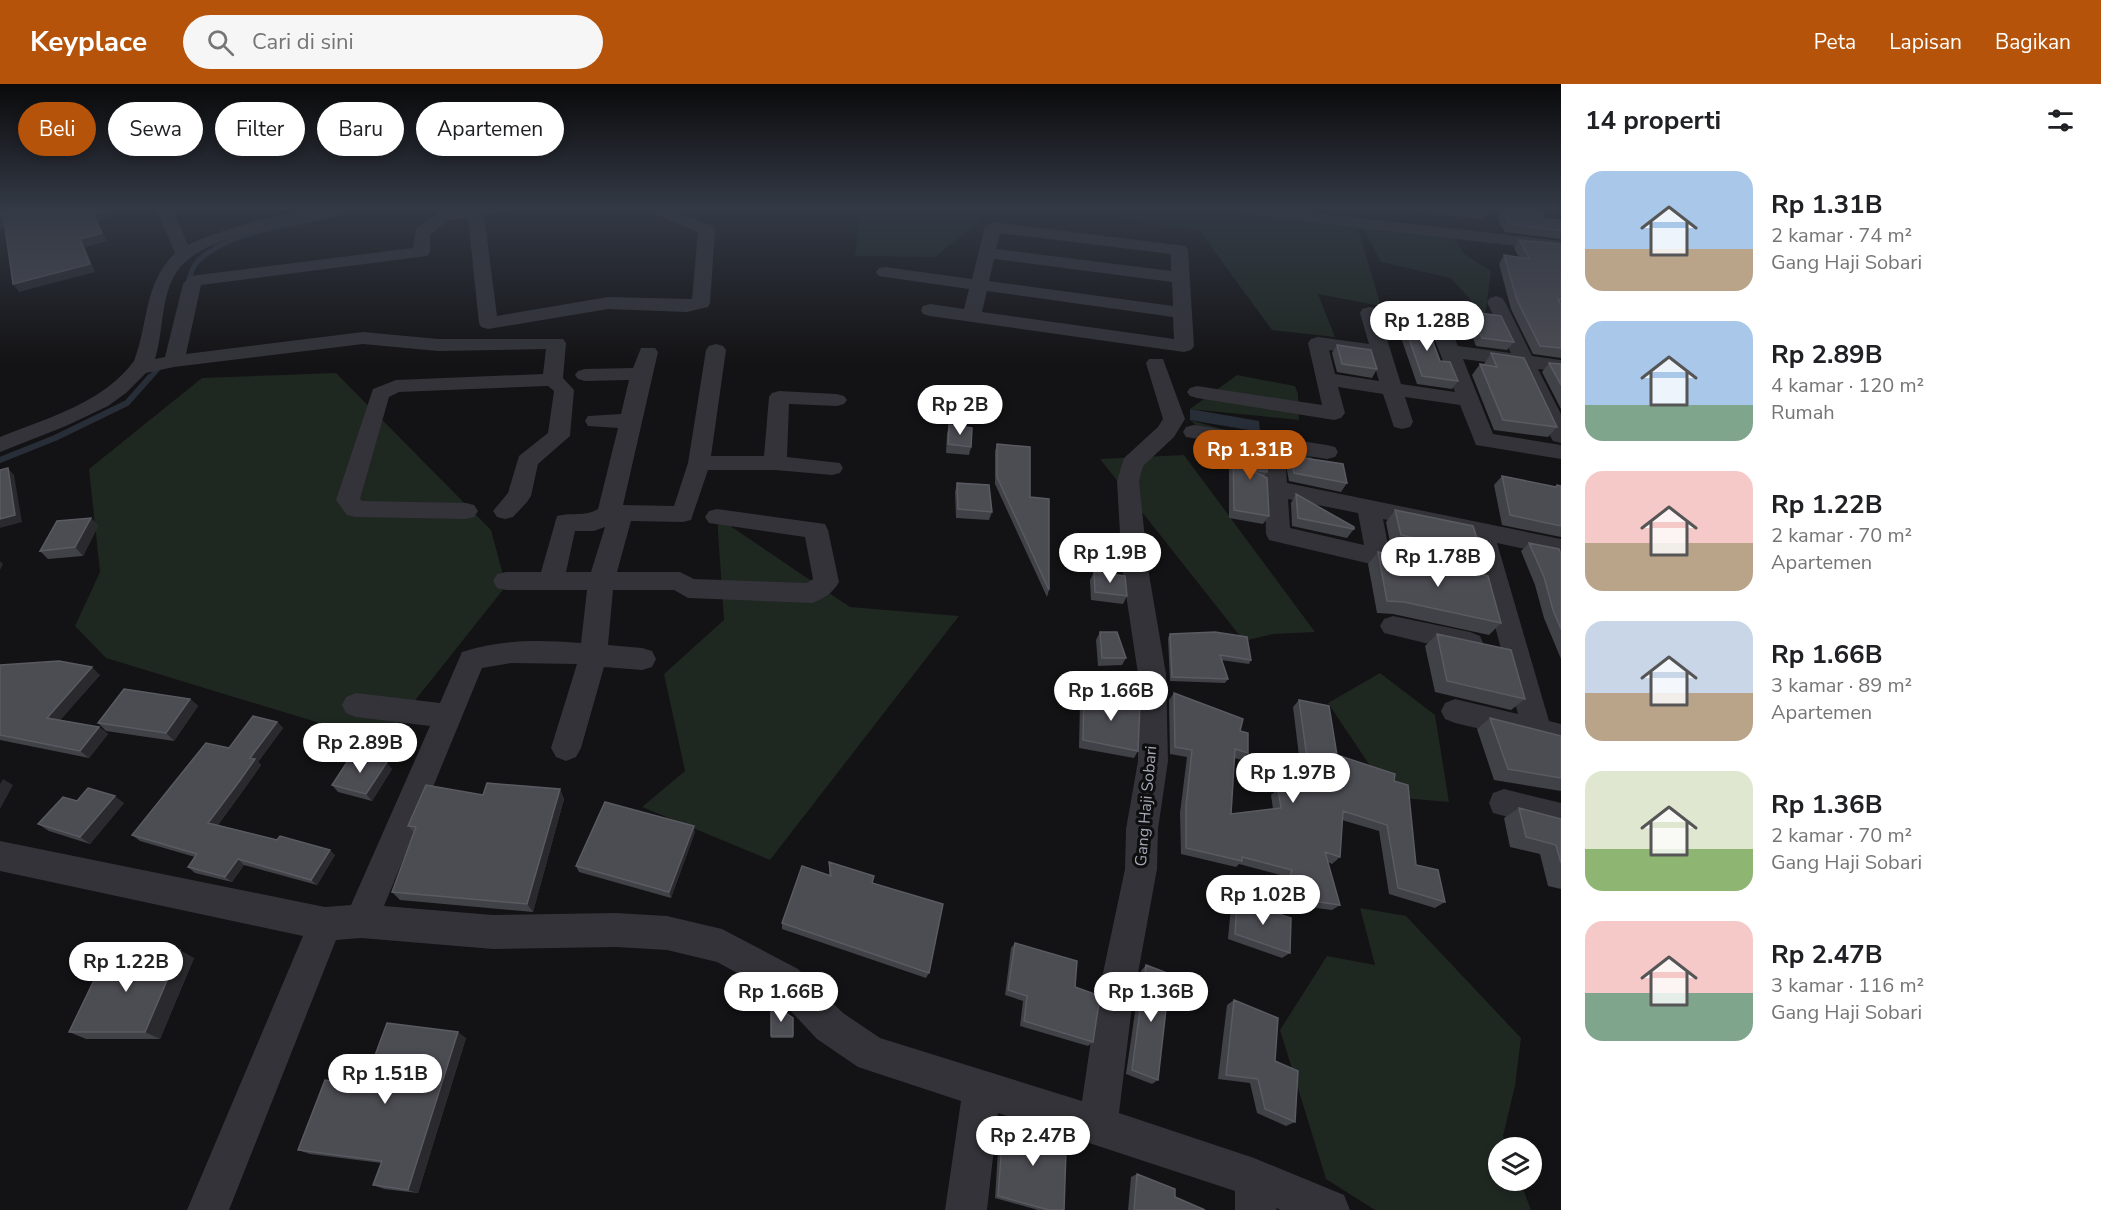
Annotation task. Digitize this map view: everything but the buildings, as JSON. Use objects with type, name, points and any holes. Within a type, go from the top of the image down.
[{"type":"street","points":[[144,367],[165,273],[177,261]]},
{"type":"street","points":[[174,361],[192,284],[196,280],[352,261]]},
{"type":"street","points":[[481,261],[489,330],[608,303],[687,306],[701,303],[704,261]]},
{"type":"street","points":[[972,316],[985,261]]},
{"type":"street","points":[[1046,261],[1181,278]]},
{"type":"street","points":[[930,310],[1184,346],[1180,261]]},
{"type":"street","points":[[885,272],[1182,313]]},
{"type":"street","points":[[1496,302],[1561,436]]},
{"type":"street","points":[[1402,422],[1369,313],[1438,322],[1484,440],[1561,452]]},
{"type":"street","points":[[0,445],[109,398],[144,367],[174,361],[363,338],[438,345],[579,342]]},
{"type":"street","points":[[553,380],[556,343]]},
{"type":"street","points":[[1197,392],[1334,413],[1318,343],[1381,352]]},
{"type":"street","points":[[702,515],[699,463],[716,350]]},
{"type":"street","points":[[1450,351],[1561,366]]},
{"type":"street","points":[[566,748],[593,656],[601,582],[631,422],[648,352]]},
{"type":"street","name":"Gang Haji Sobari","points":[[1098,1125],[1114,1006],[1141,868],[1142,829],[1153,761],[1152,674],[1135,568],[1128,481],[1132,463],[1166,432],[1174,419],[1156,363]]},
{"type":"street","points":[[585,375],[641,374]]},
{"type":"street","points":[[1326,379],[1468,400]]},
{"type":"street","points":[[466,511],[355,509],[348,500],[380,393],[396,386],[553,380],[564,390],[559,436],[527,461],[519,496],[505,511]]},
{"type":"street","points":[[775,463],[779,397],[837,400]]},
{"type":"street","points":[[1266,403],[1274,465],[1278,534],[1496,581]]},
{"type":"street","points":[[596,421],[631,422]]},
{"type":"street","points":[[1194,432],[1369,508],[1561,548]]},
{"type":"street","points":[[1274,465],[1327,452]]},
{"type":"street","points":[[699,463],[775,463],[832,468]]},
{"type":"street","points":[[1369,508],[1378,557]]},
{"type":"street","points":[[506,581],[551,582],[601,582],[681,581],[688,588],[812,593],[825,582],[816,530],[702,515],[615,513],[594,523],[565,522],[551,582]]},
{"type":"street","points":[[1482,532],[1515,653],[1549,733]]},
{"type":"street","points":[[1394,626],[1515,653]]},
{"type":"street","points":[[361,921],[472,660],[487,654],[519,652],[642,659]]},
{"type":"street","points":[[356,705],[449,716]]},
{"type":"street","points":[[1455,711],[1549,733]]},
{"type":"street","points":[[1504,803],[1561,817]]},
{"type":"street","points":[[0,856],[325,924],[361,921],[493,932],[616,930],[667,933],[722,946],[786,981],[830,1026],[872,1054],[1098,1125],[1255,1194],[1329,1210]]},
{"type":"street","points":[[208,1210],[325,924]]},
{"type":"street","points":[[966,1210],[982,1089]]},
{"type":"shaded area","points":[[1221,261],[1367,261],[1381,306],[1318,294],[1335,337],[1272,330]]},
{"type":"shaded area","points":[[1474,261],[1491,271],[1485,316],[1451,278],[1381,262]]},
{"type":"shaded area","points":[[336,373],[491,530],[506,586],[382,742],[106,658],[75,626],[100,572],[89,469],[202,378]]},
{"type":"shaded area","points":[[1237,375],[1295,386],[1298,394],[1299,420],[1190,409]]},
{"type":"shaded area","points":[[1190,409],[1259,421],[1260,432],[1190,420]]},
{"type":"shaded area","points":[[1190,420],[1308,454],[1326,471],[1229,455]]},
{"type":"shaded area","points":[[1184,455],[1315,632],[1273,634],[1244,641],[1100,459]]},
{"type":"shaded area","points":[[717,517],[850,607],[959,616],[770,860],[642,807],[685,771],[664,674],[724,620]]},
{"type":"shaded area","points":[[1380,673],[1435,715],[1449,802],[1391,797],[1328,703]]},
{"type":"shaded area","points":[[1360,908],[1406,916],[1521,1038],[1515,1086],[1503,1137],[1488,1137],[1488,1191],[1524,1191],[1531,1210],[1375,1210],[1326,1179],[1280,1030],[1327,956],[1375,965]]},
{"type":"waterway","points":[[188,283],[192,269],[199,261]]},
{"type":"waterway","points":[[149,379],[163,363]]},
{"type":"waterway","points":[[0,460],[55,438],[127,403],[150,377]]}]
